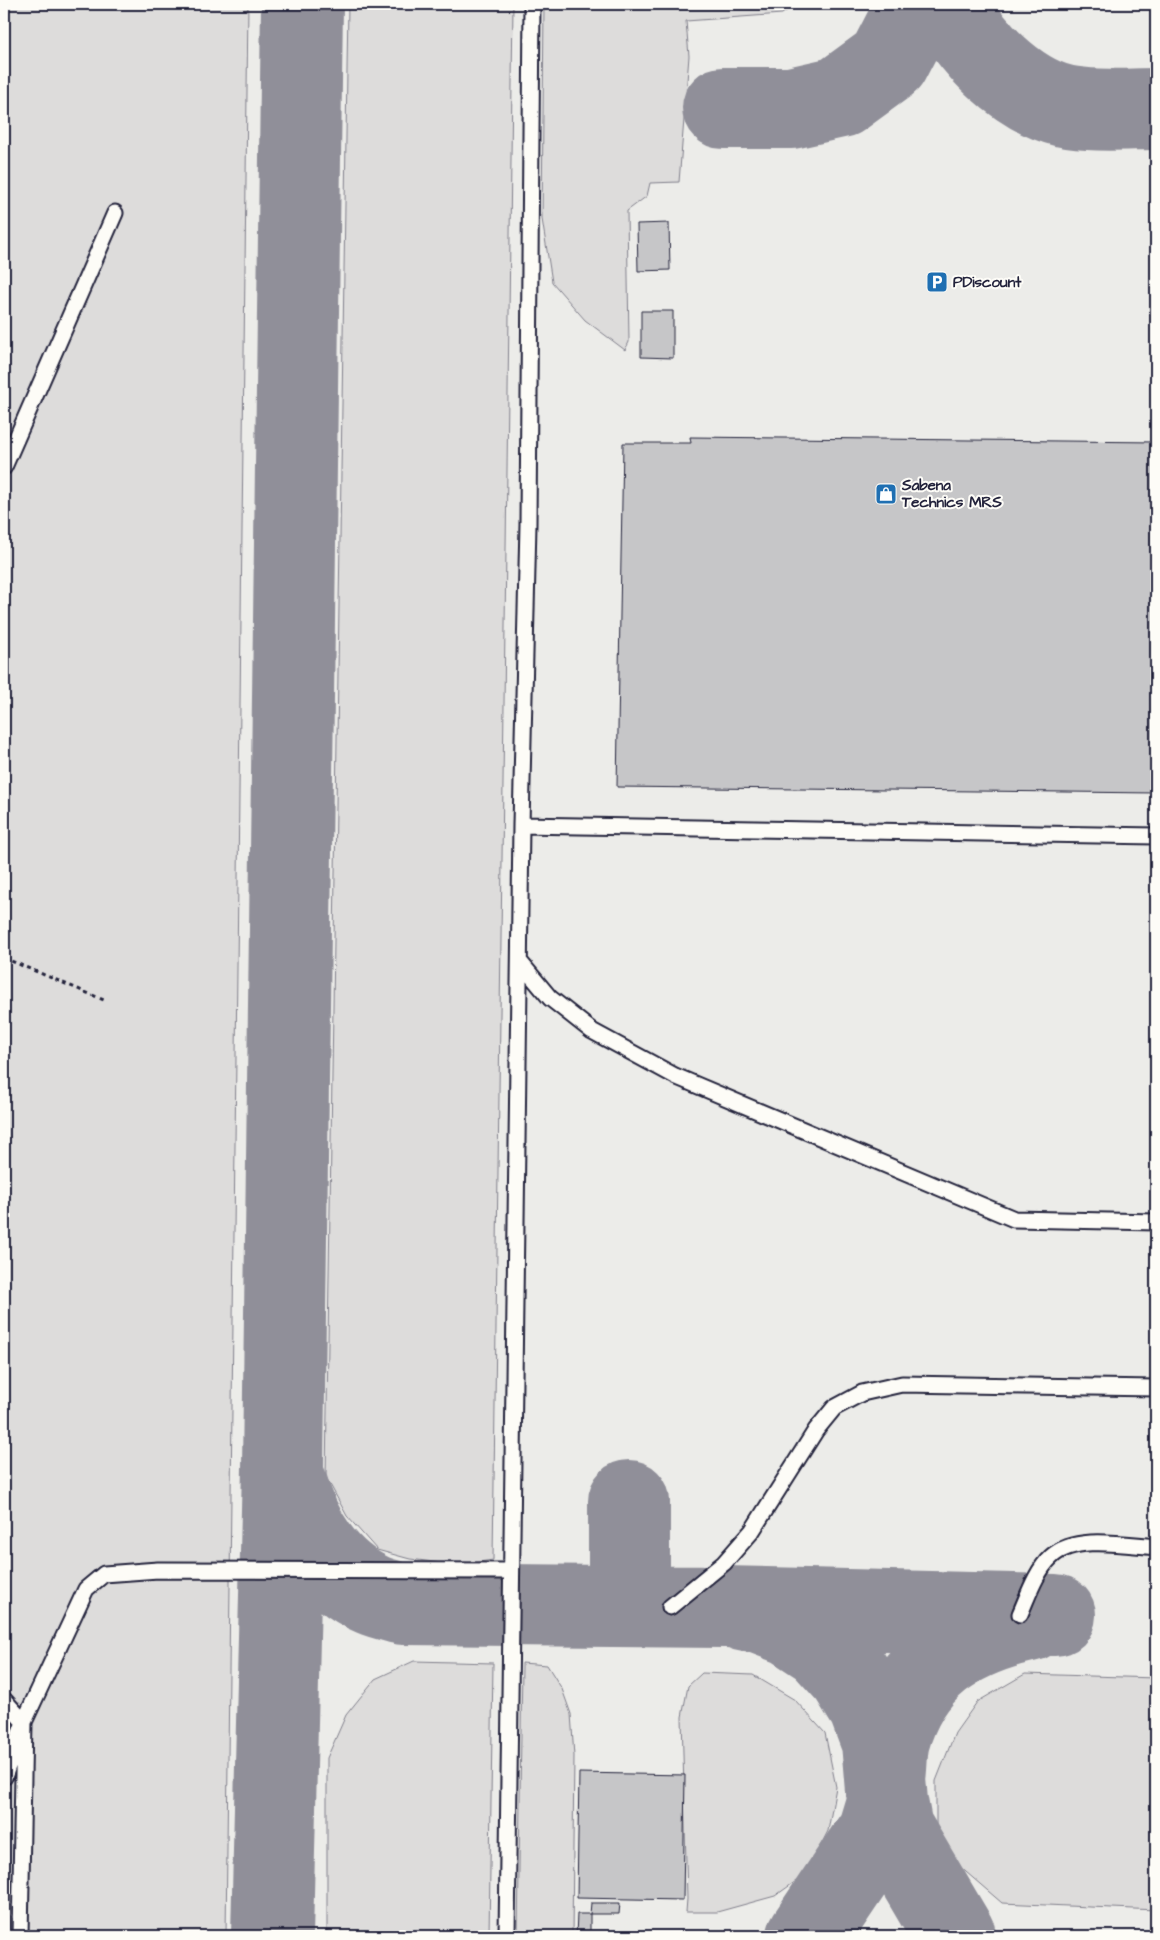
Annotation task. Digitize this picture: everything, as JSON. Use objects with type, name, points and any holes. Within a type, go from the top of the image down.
[{"type":"lane","points":[[507,1936],[521,825],[528,514],[532,4]]},
{"type":"lane","points":[[4,466],[115,213]]},
{"type":"lane","points":[[521,825],[1156,836]]},
{"type":"lane","points":[[520,962],[550,998],[592,1031],[675,1076],[1014,1219],[1156,1222]]},
{"type":"lane","points":[[670,1606],[724,1563],[752,1531],[816,1430],[834,1408],[862,1393],[902,1384],[1156,1388]]},
{"type":"lane","points":[[1020,1614],[1037,1578],[1051,1557],[1066,1546],[1089,1543],[1156,1547]]},
{"type":"lane","points":[[4,1777],[24,1722],[86,1589],[104,1574],[158,1570],[511,1571]]},
{"type":"lane","points":[[4,1700],[24,1722],[20,1936]]},
{"type":"path","points":[[4,958],[104,1000]]},
{"type":"shaded area","points":[[4,4],[1156,4],[1156,1936],[4,1936]]},
{"type":"shaded area","points":[[4,4],[248,4],[226,1936],[4,1936]]},
{"type":"shaded area","points":[[348,4],[513,4],[493,1560],[458,1565],[410,1559],[377,1550],[347,1516],[326,1477]]},
{"type":"shaded area","points":[[544,4],[796,4],[782,14],[686,21],[689,56],[679,182],[650,183],[647,196],[627,211],[629,342],[625,350],[585,320],[552,282],[542,219]]},
{"type":"shaded area","points":[[414,1661],[493,1663],[489,1936],[327,1936],[327,1758],[346,1715],[375,1679]]},
{"type":"shaded area","points":[[522,1663],[547,1665],[562,1689],[571,1714],[574,1756],[572,1936],[518,1936]]},
{"type":"shaded area","points":[[702,1673],[753,1675],[795,1700],[825,1733],[836,1787],[828,1831],[806,1874],[775,1896],[717,1912],[686,1912],[682,1717],[688,1686]]},
{"type":"shaded area","points":[[1025,1674],[1156,1678],[1156,1910],[1002,1903],[959,1866],[936,1826],[936,1781],[955,1733],[977,1702]]},
{"type":"building","points":[[669,223],[670,270],[638,271],[637,224]]},
{"type":"building","points":[[641,311],[673,311],[673,358],[641,357]]},
{"type":"building","points":[[690,437],[1156,442],[1156,793],[617,787],[623,443],[691,443]]},
{"type":"building","points":[[579,1773],[685,1775],[683,1900],[577,1898]]},
{"type":"building","points":[[591,1903],[620,1903],[619,1914],[590,1914]]},
{"type":"building","points":[[577,1914],[590,1914],[590,1936],[576,1936]]},
{"type":"taxiway","points":[[272,1936],[283,1468],[302,4]]},
{"type":"taxiway","points":[[723,108],[791,108],[840,97],[888,62],[918,4]]},
{"type":"taxiway","points":[[950,4],[958,20],[982,52],[996,67],[1029,91],[1064,106],[1110,110],[1156,109]]},
{"type":"taxiway","points":[[286,1482],[307,1534],[329,1563],[342,1576],[357,1586],[376,1596],[403,1604],[724,1607],[1055,1615]]},
{"type":"taxiway","points":[[629,1501],[629,1606]]},
{"type":"taxiway","points":[[746,1611],[760,1613],[791,1625],[823,1646],[850,1676],[869,1707],[882,1742],[887,1802],[878,1832],[808,1936]]},
{"type":"taxiway","points":[[885,1778],[889,1740],[898,1715],[910,1693],[924,1675],[941,1659],[960,1646],[1004,1627],[1029,1621]]},
{"type":"taxiway","points":[[887,1802],[892,1829],[955,1936]]},
{"type":"place","name":"PDiscount","points":[[937,282]]},
{"type":"place","name":"Sabena Technics MRS","points":[[886,494]]}]
